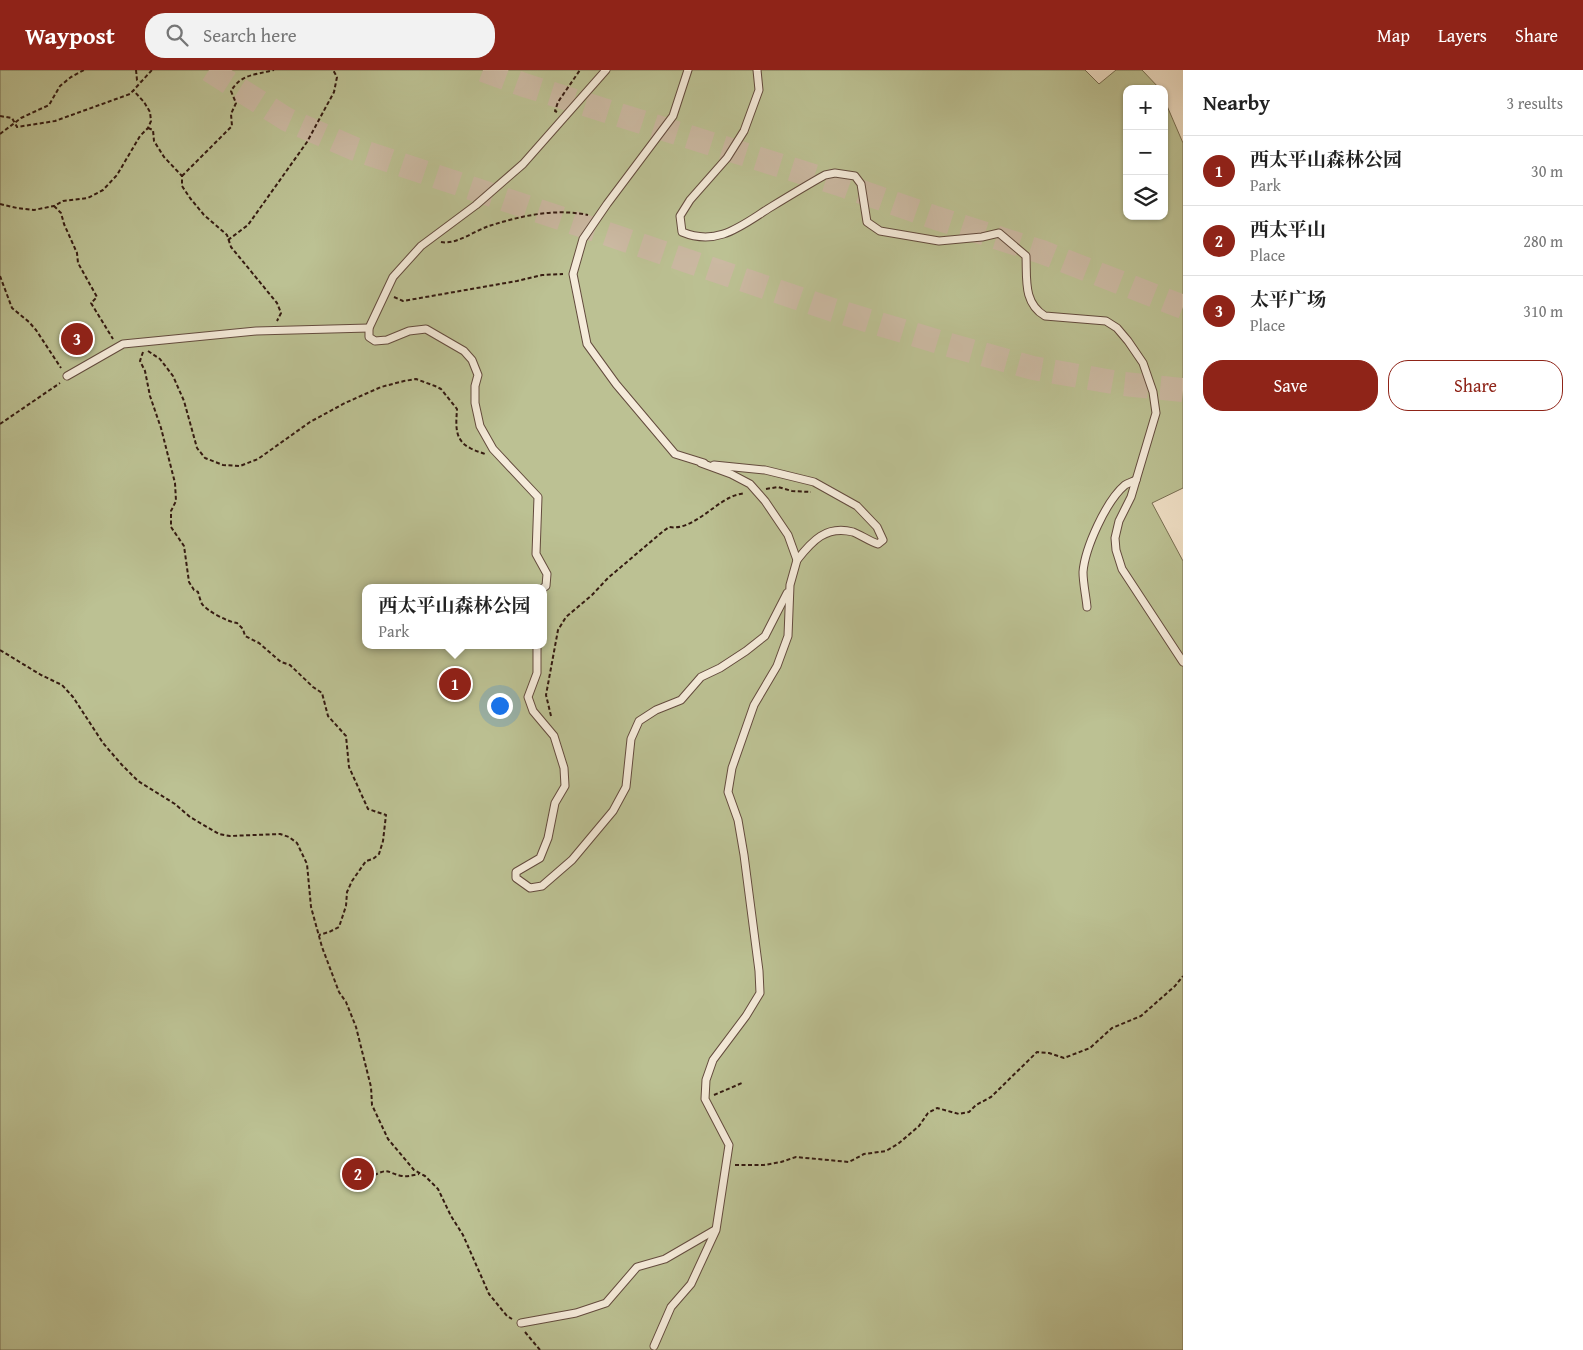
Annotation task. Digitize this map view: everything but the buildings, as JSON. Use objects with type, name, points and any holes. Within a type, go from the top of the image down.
[{"type":"lane","points":[[546,584],[547,574],[536,554],[538,497],[493,449],[480,426],[475,403],[475,386],[478,375],[472,360],[464,351],[426,329],[409,331],[387,340],[376,341],[369,337],[369,328],[393,277],[421,246],[476,205],[523,164],[606,70]]},
{"type":"lane","points":[[688,70],[672,116],[583,239],[573,274],[587,344],[616,384],[675,454],[731,474],[750,484],[765,501],[788,535],[797,560]]},
{"type":"lane","points":[[756,70],[759,90],[744,131],[727,158],[690,200],[680,216],[682,232],[694,237],[714,237],[739,229],[770,207],[825,175],[835,173],[855,176],[861,184],[867,222],[880,231],[939,241],[982,237],[999,233],[1026,256],[1029,297],[1036,311],[1045,316],[1106,321],[1117,328],[1143,363],[1153,392],[1156,413],[1131,497],[1120,521],[1115,538],[1116,550],[1122,569],[1183,662]]},
{"type":"lane","points":[[67,376],[123,344],[273,330],[369,328]]},
{"type":"lane","points":[[654,1346],[671,1307],[691,1284],[716,1230],[728,1145],[705,1099],[706,1080],[713,1060],[746,1016],[760,993],[759,971],[744,855],[738,820],[728,792],[732,768],[754,705],[777,666],[788,636],[788,600],[797,560],[811,542],[830,530],[853,532],[868,541],[878,544],[883,540],[878,527],[857,506],[814,482],[765,470],[701,463]]},
{"type":"lane","points":[[1087,607],[1083,574],[1085,557],[1096,527],[1126,484],[1136,480]]},
{"type":"lane","points":[[537,649],[536,673],[528,697],[533,711],[554,736],[564,768],[565,786],[555,803],[548,838],[540,858],[516,872],[516,878],[530,888],[542,886],[572,860],[613,812],[626,787],[631,739],[640,721],[656,710],[681,700],[701,677],[746,652],[765,636],[790,585]]},
{"type":"lane","points":[[521,1323],[576,1313],[606,1303],[637,1267],[665,1259],[716,1230]]},
{"type":"path","points":[[0,134],[21,118],[49,105],[60,86],[84,70]]},
{"type":"path","points":[[136,70],[138,80],[141,82]]},
{"type":"path","points":[[0,116],[12,118],[16,127],[55,121],[130,94],[152,70]]},
{"type":"path","points":[[182,176],[232,126],[231,114],[236,103],[231,91],[236,83],[242,78],[274,70]]},
{"type":"path","points":[[228,240],[248,225],[307,142],[334,92],[337,77],[333,70]]},
{"type":"path","points":[[564,117],[555,111],[558,102],[580,70]]},
{"type":"path","points":[[0,204],[34,210],[54,206],[63,201],[88,198],[103,190],[117,175],[140,136],[151,122],[150,112],[133,90]]},
{"type":"path","points":[[148,128],[152,130],[154,141],[164,157],[182,176],[182,186],[190,198],[204,215],[226,235],[231,247],[277,303],[281,313],[273,330]]},
{"type":"path","points":[[54,206],[61,213],[77,253],[78,263],[98,298],[91,303],[118,347]]},
{"type":"path","points":[[429,239],[444,243],[487,227],[525,216],[576,212],[598,217]]},
{"type":"path","points":[[386,293],[403,301],[542,275],[573,274]]},
{"type":"path","points":[[0,276],[12,308],[36,330],[67,376],[57,386],[0,424]]},
{"type":"path","points":[[319,935],[339,927],[346,906],[346,892],[352,881],[366,861],[373,859],[379,854],[383,841],[386,815],[368,809],[349,767],[346,736],[328,716],[322,693],[290,665],[281,662],[258,643],[245,636],[243,629],[237,622],[232,622],[216,615],[202,605],[198,592],[194,590],[189,582],[184,546],[171,527],[171,511],[176,501],[175,484],[161,428],[150,396],[145,371],[140,361],[142,353],[146,349],[160,359],[173,376],[184,401],[197,448],[205,458],[223,465],[240,466],[258,459],[310,422],[345,403],[381,387],[404,380],[416,379],[441,389],[457,409],[456,432],[459,438],[468,447],[489,457]]},
{"type":"path","points":[[554,736],[546,695],[558,630],[566,616],[592,596],[608,578],[669,527],[677,529],[730,497],[754,489],[778,487],[792,491],[813,492]]},
{"type":"path","points":[[0,650],[34,671],[62,685],[73,697],[103,743],[122,765],[138,781],[176,804],[190,817],[219,834],[230,836],[280,834],[289,837],[297,844],[307,864],[311,907],[319,935],[337,987],[356,1027],[371,1087],[372,1105],[388,1139],[414,1170],[438,1189],[463,1235],[482,1280],[495,1303],[506,1316],[521,1323],[523,1330],[540,1350]]},
{"type":"path","points":[[726,1162],[739,1166],[751,1164],[764,1165],[796,1157],[849,1162],[864,1154],[886,1151],[910,1134],[919,1126],[928,1113],[937,1108],[959,1114],[969,1112],[976,1105],[991,1097],[1037,1052],[1049,1053],[1064,1058],[1090,1048],[1112,1028],[1141,1016],[1175,986],[1183,976]]},
{"type":"path","points":[[705,1099],[742,1083]]},
{"type":"path","points":[[363,1170],[373,1176],[384,1171],[390,1171],[403,1176],[420,1174]]},
{"type":"green space","points":[[0,70],[1085,70],[1099,84],[1116,70],[1142,70],[1156,85],[1123,85],[1123,220],[1168,220],[1168,108],[1183,143],[1183,488],[1152,503],[1183,561],[1183,1350],[0,1350]]},
{"type":"tunnel","points":[[209,70],[286,119],[355,149],[833,310],[1033,368],[1124,384],[1183,390]]},
{"type":"tunnel","points":[[483,70],[524,85],[839,184],[1042,252],[1183,307]]},
{"type":"place","name":"太平广场","points":[[77,339]]},
{"type":"place","name":"西太平山森林公园","points":[[455,684]]},
{"type":"place","name":"西太平山","points":[[358,1174]]}]
